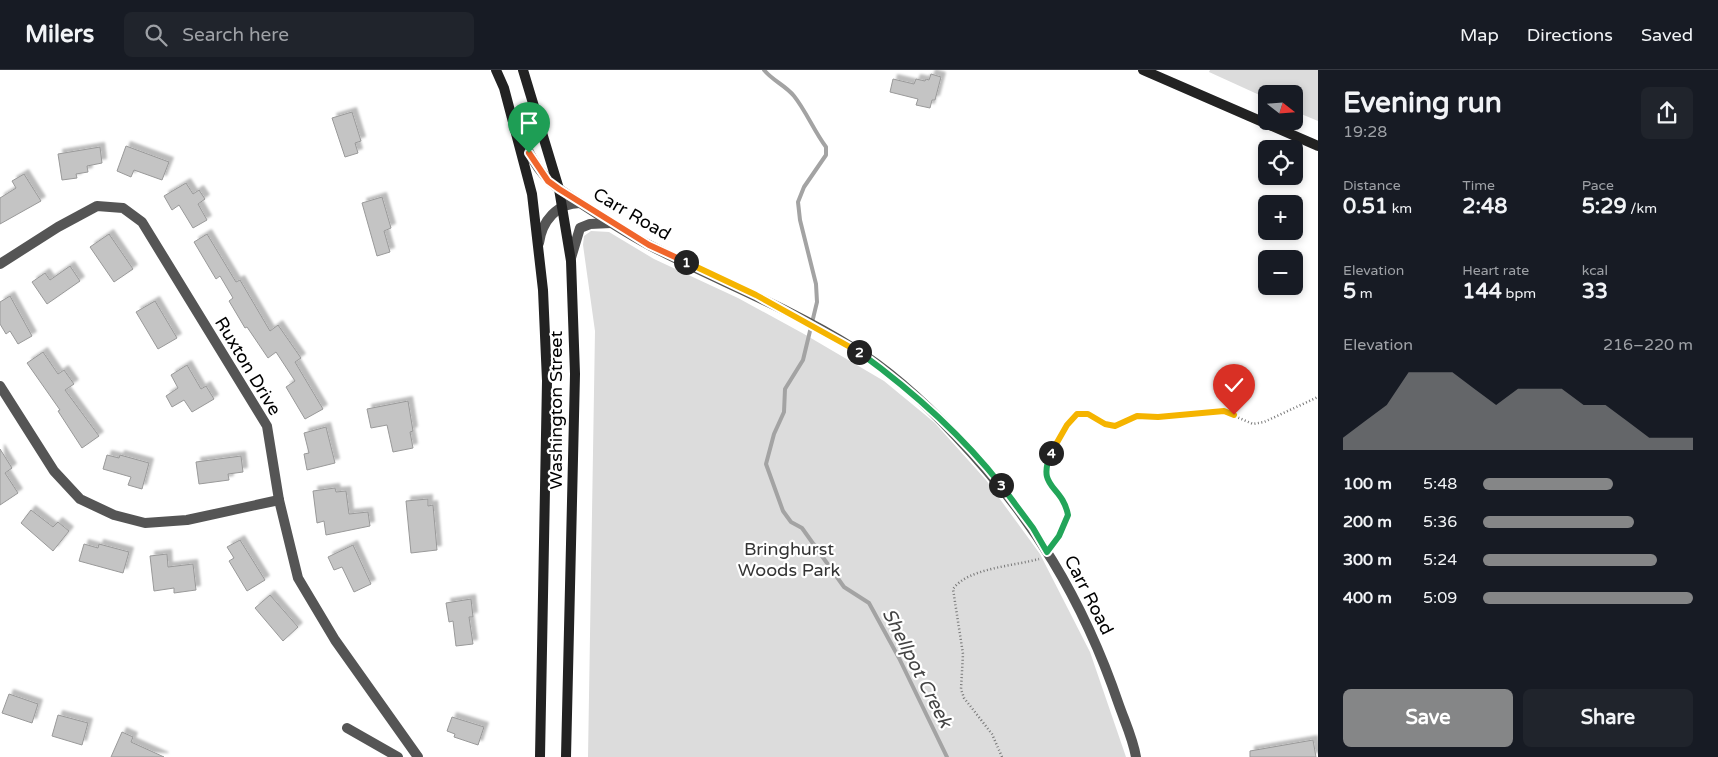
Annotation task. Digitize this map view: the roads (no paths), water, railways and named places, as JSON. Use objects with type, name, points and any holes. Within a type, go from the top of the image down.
[{"type":"main road","name":"Washington Street","points":[[496,70],[504,88],[532,194],[544,290],[548,381],[540,757]]},
{"type":"main road","name":"Washington Street","points":[[522,70],[559,189],[571,261],[575,374],[566,757]]},
{"type":"main road","points":[[1143,70],[1318,146]]},
{"type":"street","name":"Carr Road","points":[[504,88],[529,153],[548,181],[649,245],[756,295],[854,348],[892,376],[937,416],[992,474],[1033,528],[1066,582],[1097,645],[1136,757]]},
{"type":"street","points":[[539,248],[542,230],[547,220],[562,206],[580,202]]},
{"type":"street","name":"Ruxton Drive","points":[[0,264],[58,227],[97,206],[123,208],[142,222],[267,426],[279,500],[298,578],[335,640],[418,757]]},
{"type":"street","points":[[571,261],[572,249],[580,228],[590,224],[612,223]]},
{"type":"street","points":[[0,386],[54,471],[80,499],[114,515],[145,523],[187,520],[279,500]]},
{"type":"street","points":[[347,728],[398,757]]},
{"type":"waterway","name":"Shellpot Creek","points":[[764,70],[794,96],[826,147],[826,155],[804,187],[798,202],[800,220],[816,284],[817,302],[803,360],[785,389],[784,412],[774,434],[766,464],[783,511],[791,522],[802,528],[844,587],[869,603],[899,658],[947,757]]},
{"type":"park label","name":"Bringhurst Woods Park","points":[[789,559]]}]
